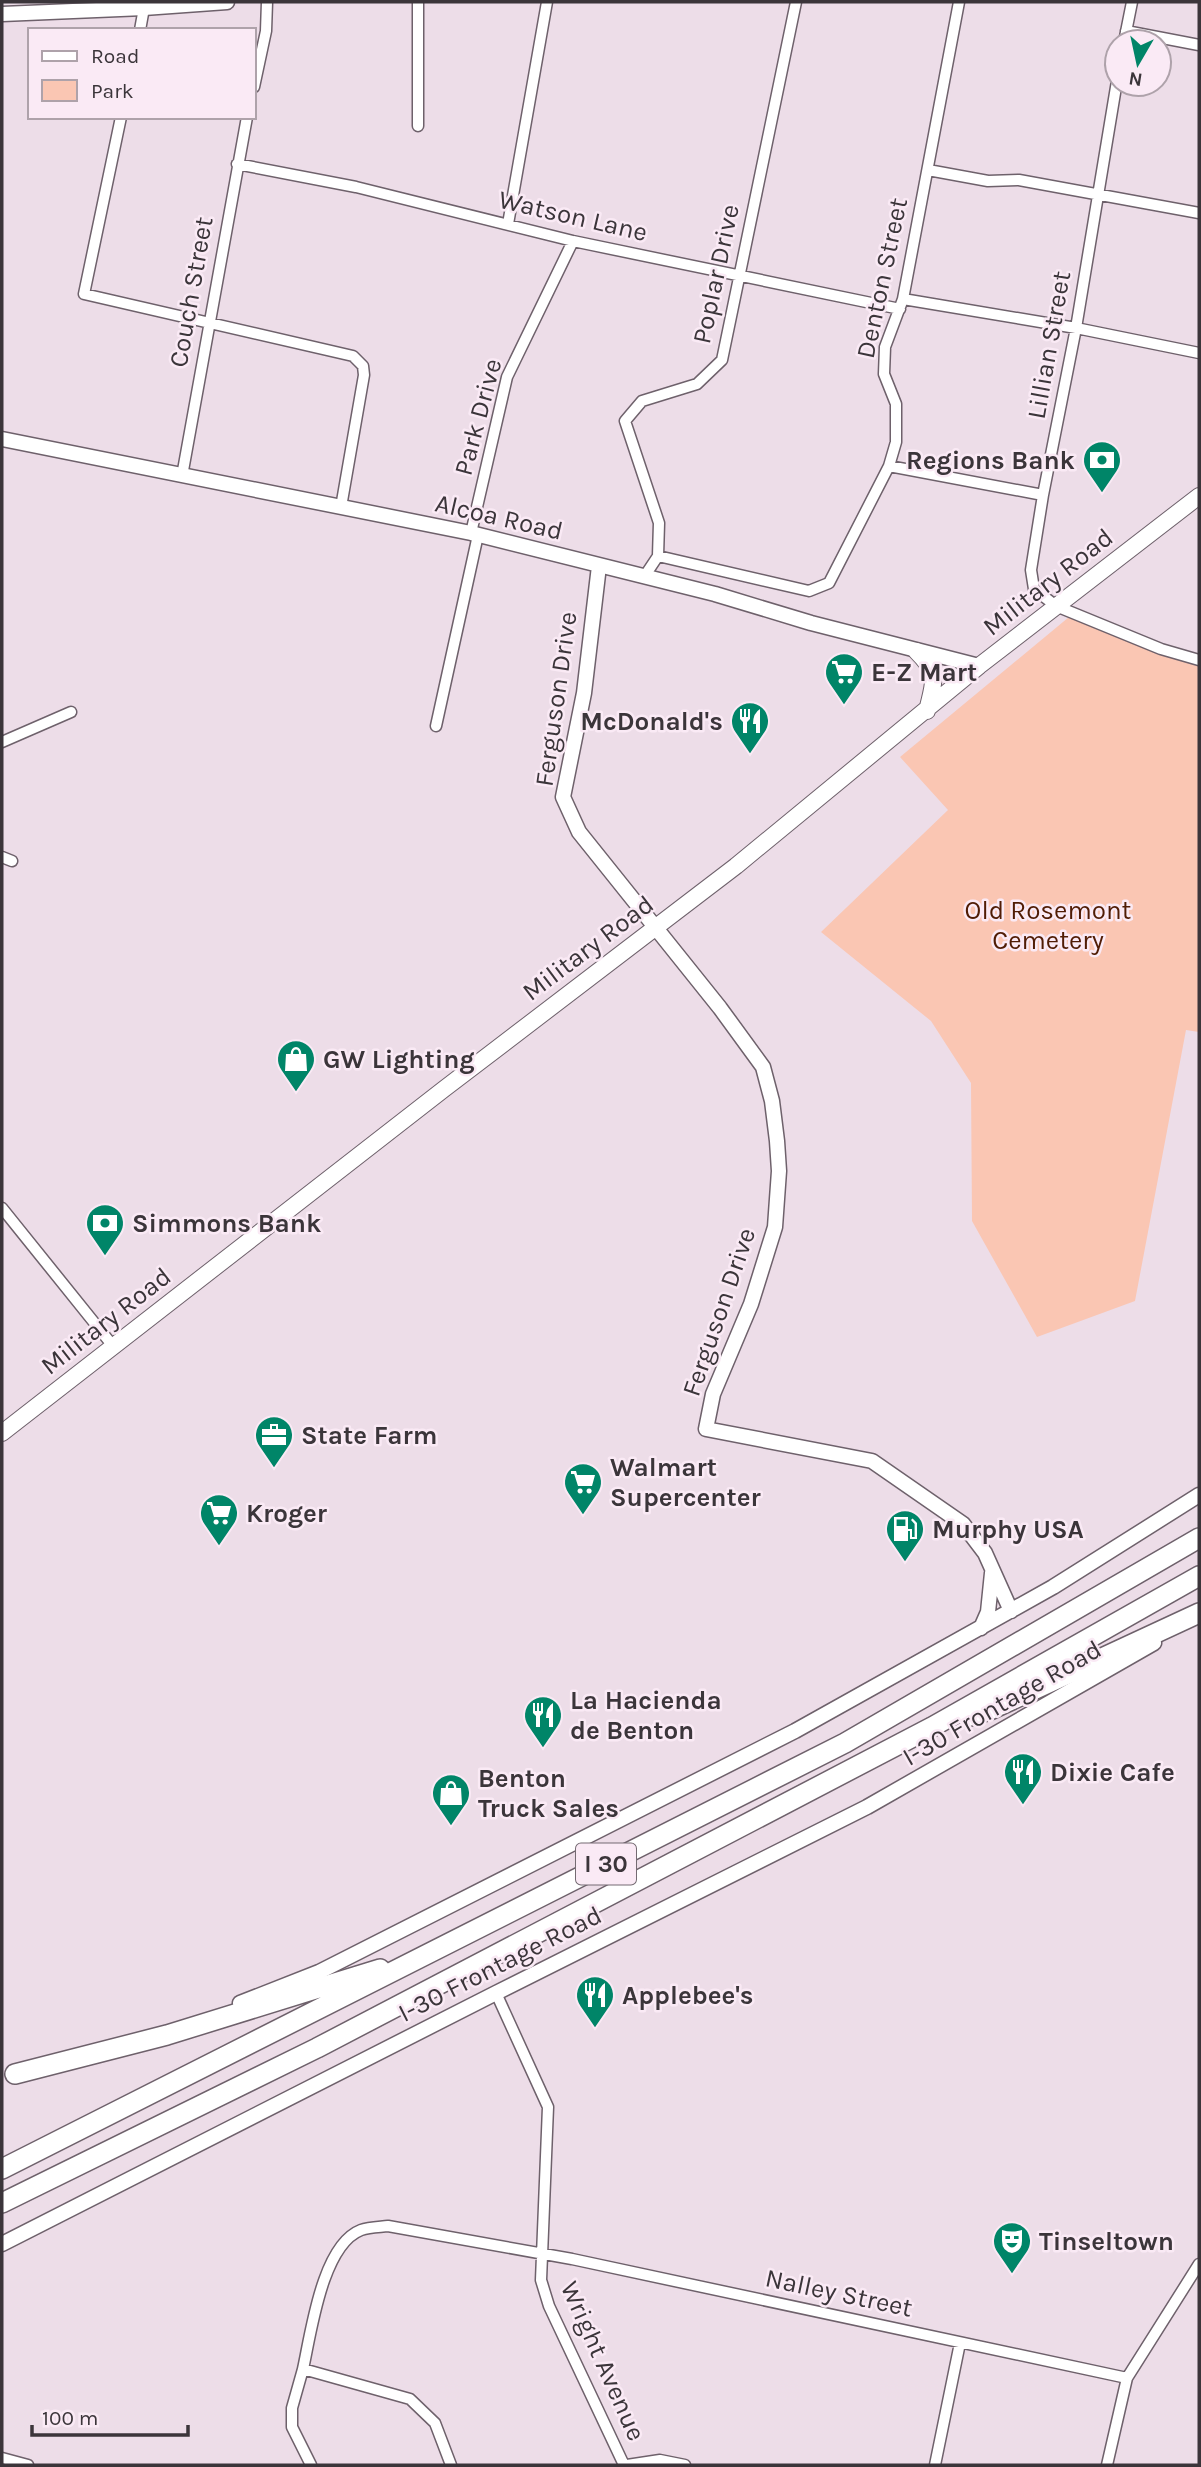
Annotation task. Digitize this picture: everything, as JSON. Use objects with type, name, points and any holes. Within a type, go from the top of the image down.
[{"type":"highway","name":"I 30","points":[[2,2169],[845,1743],[1199,1538]]},
{"type":"highway","name":"I 30","points":[[6,2202],[317,2048],[932,1727],[1199,1576]]},
{"type":"highway","points":[[932,1727],[990,1710],[1199,1615]]},
{"type":"highway","points":[[8,2076],[167,2035],[435,1952]]},
{"type":"main road","points":[[2,14],[25,7],[144,8],[227,2]]},
{"type":"main road","name":"Alcoa Road","points":[[2,439],[475,534],[715,594],[916,651],[979,666]]},
{"type":"main road","name":"Military Road","points":[[2,1433],[657,928],[979,666],[1199,496]]},
{"type":"main road","name":"Ferguson Drive","points":[[599,566],[584,693],[563,797],[579,832],[657,928],[763,1067],[772,1101],[777,1141],[779,1171],[775,1227],[751,1304],[713,1394],[706,1429],[872,1461],[963,1524],[985,1553],[1011,1611]]},
{"type":"main road","points":[[916,651],[931,665],[934,677],[927,711]]},
{"type":"main road","points":[[8,2076],[244,2002],[319,1972],[795,1731],[1011,1611],[1199,1495]]},
{"type":"main road","points":[[981,1628],[988,1612],[992,1569]]},
{"type":"main road","name":"I-30 Frontage Road","points":[[2,2244],[867,1808],[1199,1615]]},
{"type":"street","points":[[256,78],[266,31],[267,2]]},
{"type":"street","points":[[418,2],[418,126]]},
{"type":"street","points":[[508,224],[547,2]]},
{"type":"street","name":"Poplar Drive","points":[[658,556],[659,523],[625,421],[642,401],[697,384],[722,360],[796,2]]},
{"type":"street","name":"Denton Street","points":[[658,556],[809,591],[829,583],[889,466],[896,442],[896,404],[884,374],[885,347],[901,304],[959,2]]},
{"type":"street","points":[[1127,28],[1132,2]]},
{"type":"street","points":[[140,28],[144,8]]},
{"type":"street","points":[[1173,42],[1199,45]]},
{"type":"street","name":"Lillian Street","points":[[1056,606],[1034,589],[1031,570],[1076,328],[1114,98]]},
{"type":"street","points":[[121,119],[84,294],[352,356],[363,366],[364,375],[341,508]]},
{"type":"street","name":"Couch Street","points":[[182,476],[247,119]]},
{"type":"street","name":"Watson Lane","points":[[237,164],[356,187],[573,241],[740,277],[901,304],[1076,328],[1199,353]]},
{"type":"street","points":[[928,170],[988,181],[1019,180],[1199,213]]},
{"type":"street","name":"Park Drive","points":[[436,726],[507,377],[573,241]]},
{"type":"street","points":[[889,466],[1043,495]]},
{"type":"street","points":[[644,577],[658,556]]},
{"type":"street","points":[[1056,606],[1161,649],[1199,660]]},
{"type":"street","points":[[2,743],[71,712]]},
{"type":"street","points":[[2,1208],[114,1346]]},
{"type":"street","name":"Wright Avenue","points":[[496,1993],[548,2107],[541,2280],[549,2306],[626,2465]]},
{"type":"street","name":"Nalley Street","points":[[311,2465],[292,2427],[292,2408],[325,2276],[339,2247],[360,2230],[388,2226],[572,2259],[1127,2378]]},
{"type":"street","points":[[1107,2465],[1127,2378],[1199,2264]]},
{"type":"street","points":[[935,2465],[960,2343]]},
{"type":"street","points":[[303,2369],[410,2399],[435,2423],[452,2465]]},
{"type":"street","points":[[2,2458],[28,2465]]},
{"type":"street","points":[[626,2465],[660,2460],[685,2465]]},
{"type":"green space","name":"Old Rosemont Cemetery","points":[[1069,617],[1199,665],[1199,1032],[1186,1030],[1135,1301],[1037,1337],[972,1221],[971,1083],[931,1021],[821,932],[948,810],[900,757]]},
{"type":"place","name":"Regions Bank","points":[[1102,494]]},
{"type":"place","name":"E-Z Mart","points":[[844,706]]},
{"type":"place","name":"McDonald's","points":[[750,755]]},
{"type":"place","name":"GW Lighting","points":[[296,1093]]},
{"type":"place","name":"Simmons Bank","points":[[105,1257]]},
{"type":"place","name":"State Farm","points":[[274,1469]]},
{"type":"place","name":"Walmart Supercenter","points":[[583,1516]]},
{"type":"place","name":"Kroger","points":[[219,1547]]},
{"type":"place","name":"Murphy USA","points":[[905,1563]]},
{"type":"place","name":"La Hacienda de Benton","points":[[543,1749]]},
{"type":"place","name":"Dixie Cafe","points":[[1023,1806]]},
{"type":"place","name":"Benton Truck Sales","points":[[451,1827]]},
{"type":"place","name":"Applebee's","points":[[595,2029]]},
{"type":"place","name":"Tinseltown","points":[[1012,2275]]}]
